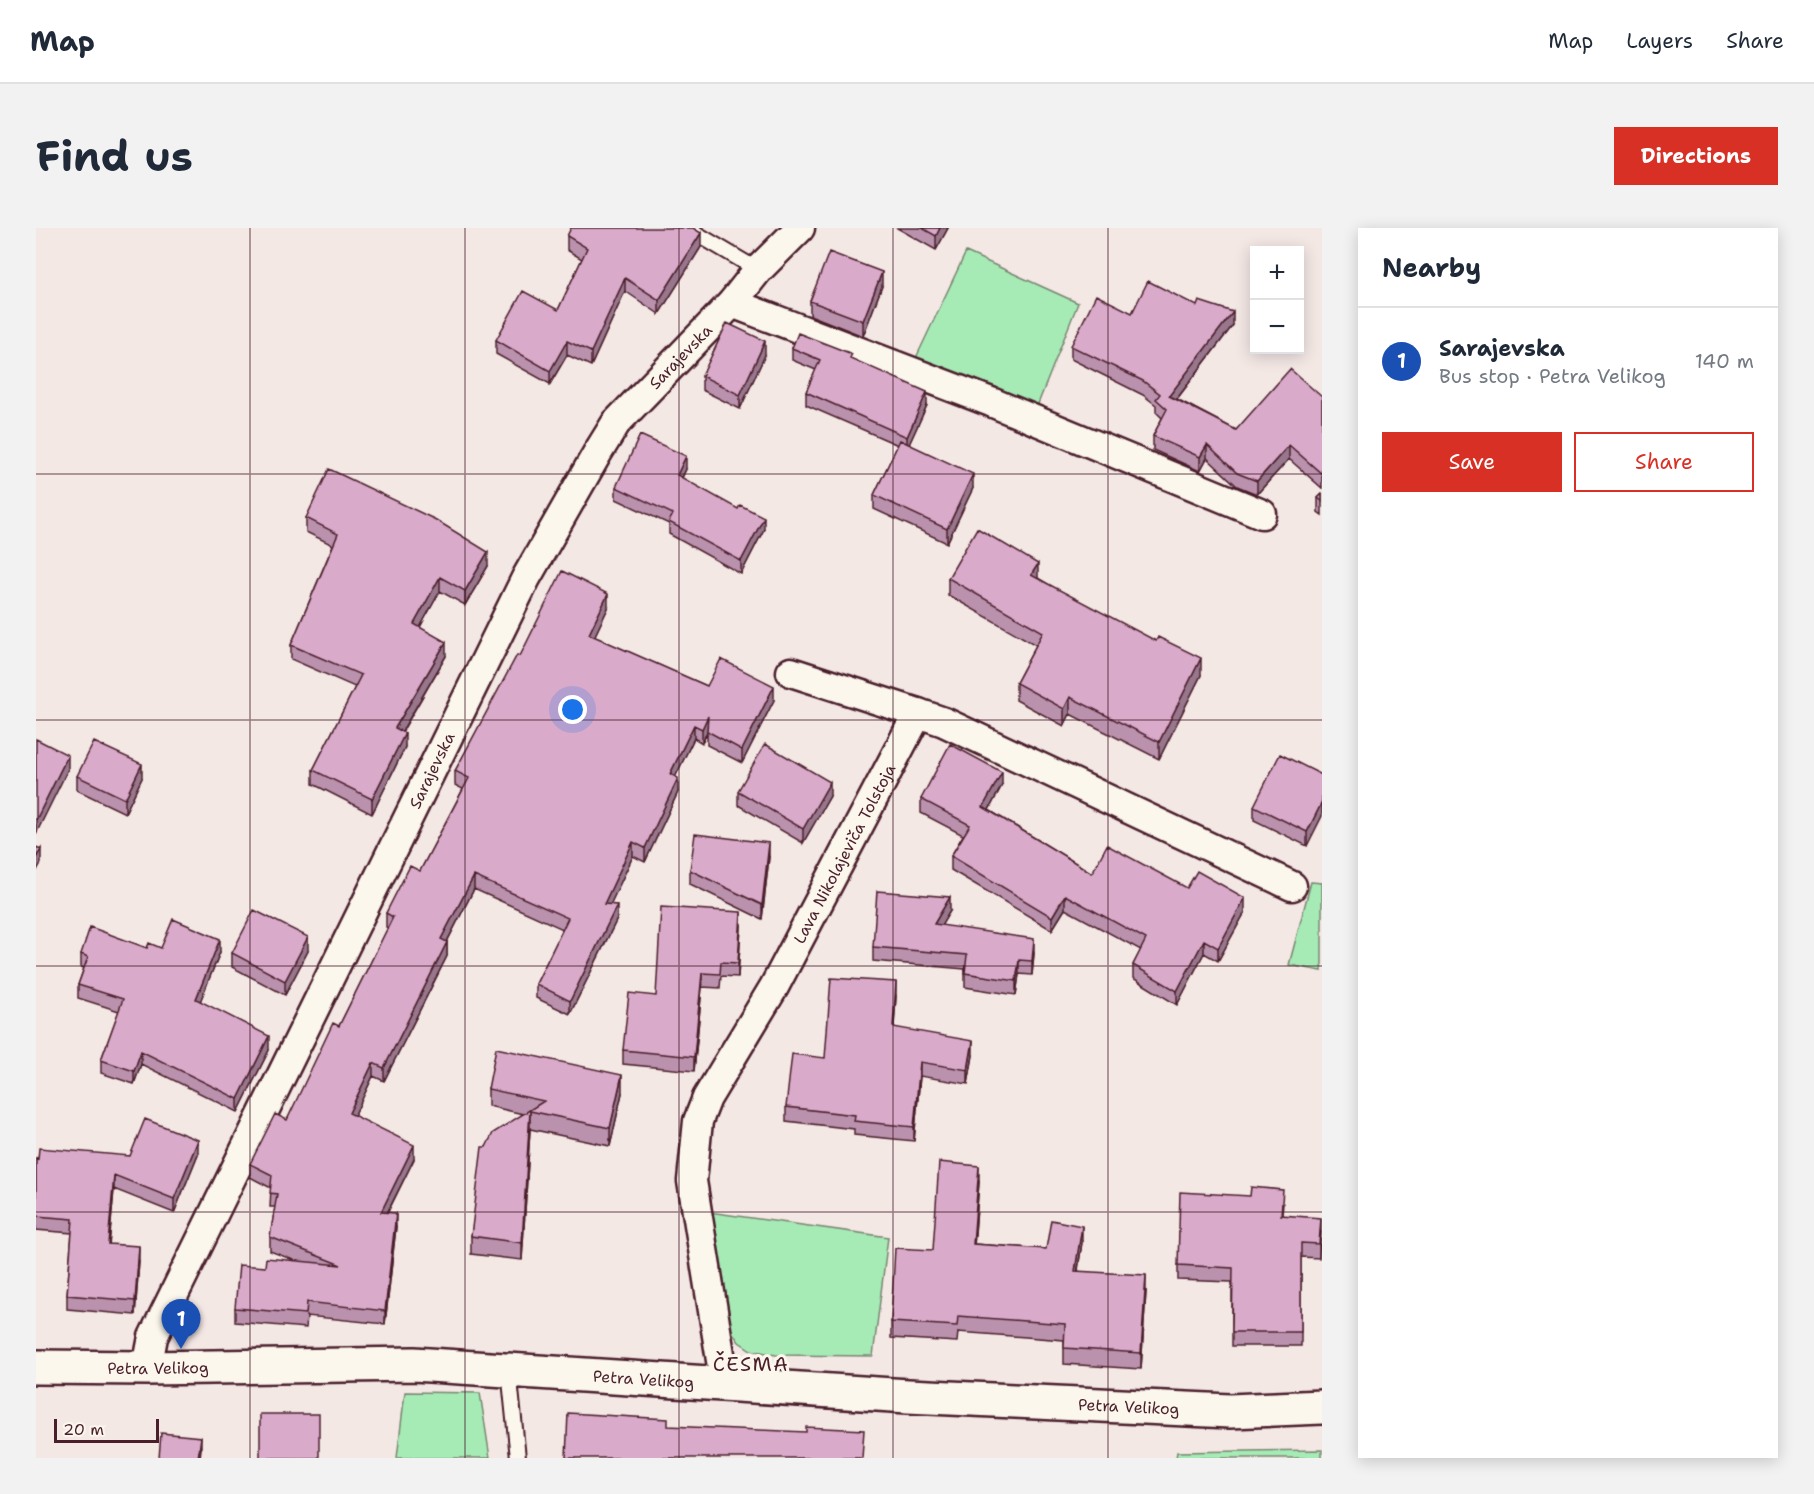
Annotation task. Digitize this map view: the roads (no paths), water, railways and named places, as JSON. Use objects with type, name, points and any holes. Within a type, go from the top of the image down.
[{"type":"street","name":"Sarajevska","points":[[147,1368],[153,1337],[526,578],[616,423],[732,303],[758,270],[800,228]]},
{"type":"street","points":[[732,303],[991,402],[1262,514]]},
{"type":"street","points":[[791,672],[918,712],[1292,886]]},
{"type":"street","name":"Lava Nikolajeviča Tolstoja","points":[[725,1385],[692,1181],[698,1122],[707,1098],[774,987],[918,712]]},
{"type":"street","name":"Petra Velikog","points":[[36,1366],[147,1368],[414,1364],[725,1385],[1230,1411],[1322,1407]]},
{"type":"lane","points":[[687,228],[758,270]]},
{"type":"lane","points":[[509,1370],[518,1458]]},
{"type":"place","name":"Sarajevska","points":[[181,1349]]},
{"type":"district","name":"ČESMA","points":[[751,1364]]}]
